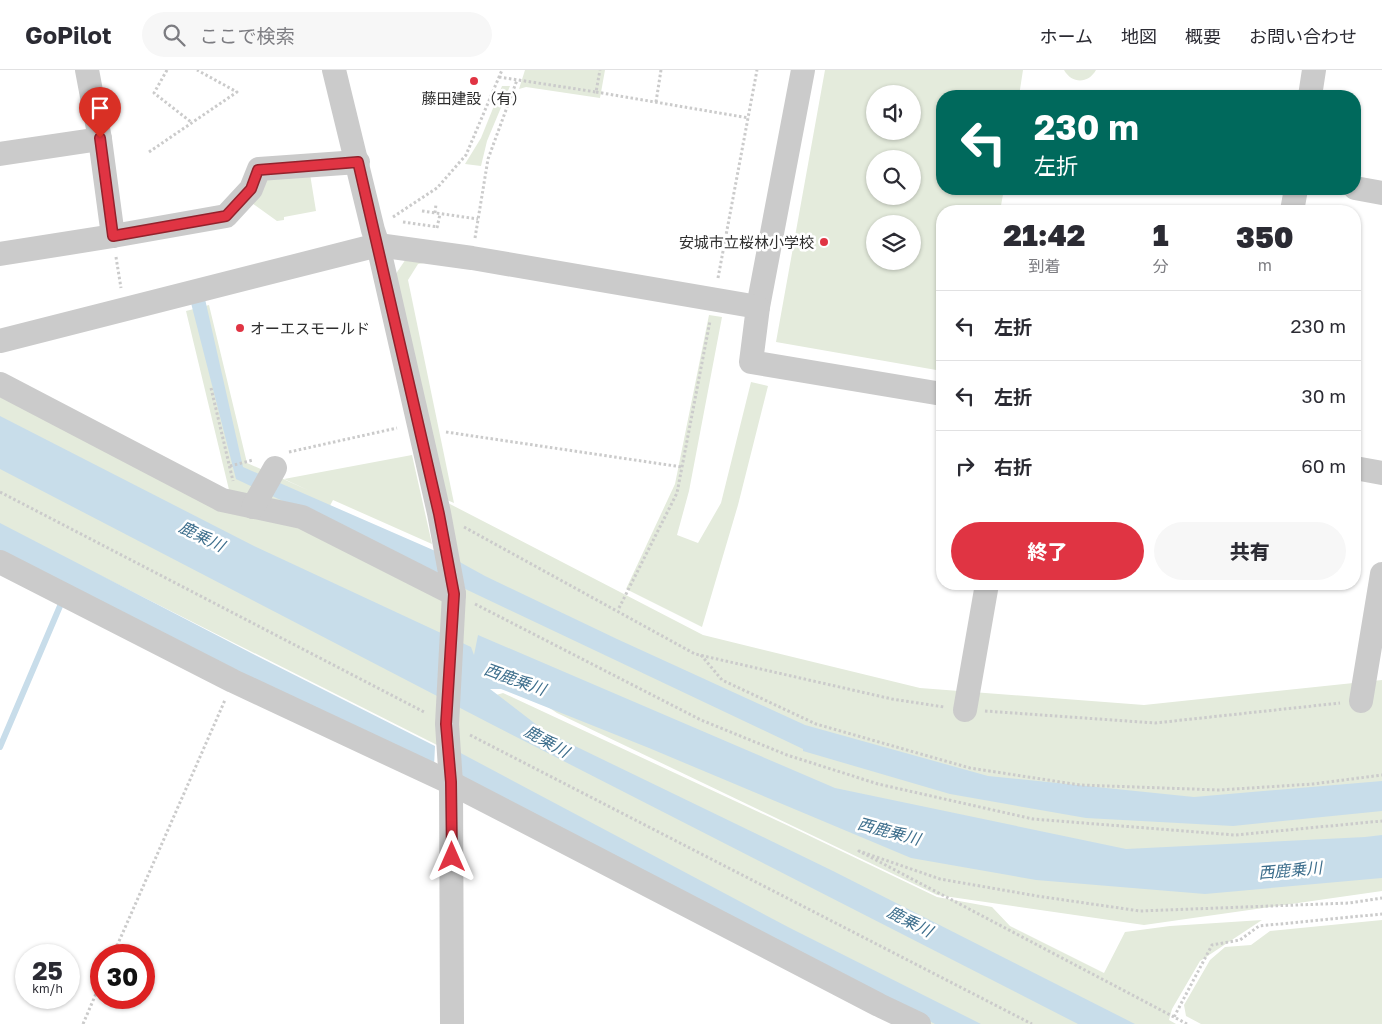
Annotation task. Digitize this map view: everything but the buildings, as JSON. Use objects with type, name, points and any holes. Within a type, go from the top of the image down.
[{"type":"street","points":[[88,70],[100,138],[113,236]]},
{"type":"street","points":[[334,70],[378,245],[439,514],[452,585],[447,724],[451,782],[452,1024]]},
{"type":"street","points":[[803,70],[758,306],[751,362],[936,393]]},
{"type":"street","points":[[1311,90],[1314,70]]},
{"type":"street","points":[[0,154],[100,138]]},
{"type":"street","points":[[0,254],[226,216],[251,189],[258,170],[358,162]]},
{"type":"street","points":[[1361,189],[1382,193]]},
{"type":"street","points":[[0,340],[378,245],[472,258],[758,306]]},
{"type":"street","points":[[0,384],[222,500],[263,480],[302,517],[452,585]]},
{"type":"street","points":[[1361,469],[1382,473]]},
{"type":"street","points":[[0,562],[233,681],[451,782],[919,1024]]},
{"type":"street","points":[[1361,701],[1382,574]]},
{"type":"street","points":[[965,710],[986,590]]},
{"type":"path","points":[[167,70],[154,93],[191,122]]},
{"type":"path","points":[[150,152],[237,92],[197,70]]},
{"type":"path","points":[[390,219],[437,188],[466,155],[502,70]]},
{"type":"path","points":[[596,92],[600,70]]},
{"type":"path","points":[[656,102],[661,70]]},
{"type":"path","points":[[717,282],[757,70]]},
{"type":"path","points":[[499,77],[749,118]]},
{"type":"path","points":[[472,258],[488,158],[517,80]]},
{"type":"path","points":[[435,213],[436,204]]},
{"type":"path","points":[[422,211],[478,220]]},
{"type":"path","points":[[437,234],[440,214]]},
{"type":"path","points":[[403,222],[438,227]]},
{"type":"path","points":[[113,236],[124,310]]},
{"type":"path","points":[[619,608],[677,493],[711,312]]},
{"type":"path","points":[[211,388],[230,466]]},
{"type":"path","points":[[230,466],[263,480],[400,427]]},
{"type":"path","points":[[446,432],[682,467]]},
{"type":"path","points":[[230,466],[249,462],[263,480]]},
{"type":"path","points":[[0,492],[1032,1024]]},
{"type":"path","points":[[439,514],[695,654],[892,699],[965,710],[1155,724],[1361,701]]},
{"type":"path","points":[[452,585],[701,720],[787,755],[878,784],[1032,819],[1235,835],[1382,821]]},
{"type":"path","points":[[700,655],[722,680],[816,724],[970,768],[1080,785],[1220,790],[1313,784],[1382,775]]},
{"type":"path","points":[[118,944],[233,681]]},
{"type":"path","points":[[1187,1024],[859,851],[940,879],[1140,911],[1348,902],[1382,898]]},
{"type":"path","points":[[1174,1017],[1212,945],[1240,940],[1259,926],[1382,914]]},
{"type":"path","points":[[83,1024],[90,1008]]},
{"type":"green space","points":[[525,70],[605,70],[600,98],[526,87],[519,89]]},
{"type":"green space","points":[[825,70],[1023,70],[1020,90],[936,90],[936,195],[1003,195],[1001,205],[936,205],[936,370],[776,342]]},
{"type":"green space","points":[[1064,70],[1096,70],[1089,78],[1076,80],[1067,75]]},
{"type":"green space","points":[[502,86],[510,86],[487,141],[481,166],[465,164],[481,138]]},
{"type":"green space","points":[[310,174],[316,211],[284,217],[284,220],[277,221],[249,201],[264,179]]},
{"type":"green space","points":[[408,256],[436,261],[418,264],[408,280],[454,503],[447,500],[393,278]]},
{"type":"green space","points":[[209,305],[247,463],[310,491],[284,479],[412,455],[432,544],[333,500],[322,521],[230,494],[186,311]]},
{"type":"green space","points":[[709,315],[722,317],[689,491],[677,535],[698,543],[721,503],[751,382],[768,386],[738,505],[702,627],[626,589],[675,484]]},
{"type":"green space","points":[[0,393],[291,521],[445,600],[437,745],[0,525]]},
{"type":"green space","points":[[448,503],[703,635],[920,688],[1144,705],[1382,680],[1382,891],[1144,925],[937,895],[557,713],[461,649]]},
{"type":"green space","points":[[503,693],[937,897],[992,907],[1010,926],[1104,973],[1125,932],[1170,926],[1262,920],[1200,961],[1172,1009],[1169,1020],[1176,1024],[927,1024],[454,782],[455,707]]},
{"type":"green space","points":[[1382,920],[1382,1024],[1201,1024],[1186,1016],[1184,1005],[1210,960],[1225,947],[1251,945],[1270,931]]},
{"type":"water","points":[[205,299],[243,467],[440,553],[444,577],[236,479],[191,303]]},
{"type":"water","points":[[0,416],[254,546],[471,647],[474,655],[478,635],[835,788],[1126,849],[1382,835],[1382,878],[1205,894],[1036,880],[911,858],[649,748],[501,689],[490,689],[546,732],[833,871],[1135,1024],[1078,1024],[491,724],[0,469]]},
{"type":"water","points":[[0,523],[435,746],[434,767],[0,558]]},
{"type":"water","points":[[456,560],[485,576],[617,639],[805,725],[988,776],[1194,797],[1382,781],[1382,811],[1233,826],[1086,818],[950,794],[803,751],[803,749],[459,586]]},
{"type":"water","points":[[455,750],[788,927],[981,1024],[935,1024],[454,776]]},
{"type":"waterway","points":[[0,747],[63,599]]},
{"type":"place","name":"藤田建設（有）","points":[[474,81]]},
{"type":"place","name":"安城市立桜林小学校","points":[[824,242]]},
{"type":"place","name":"オーエスモールド","points":[[240,328]]},
{"type":"route","points":[[100,138],[113,236],[226,216],[251,189],[258,170],[358,162],[439,514],[454,594],[446,724],[451,782],[452,857]]},
{"type":"water label","name":"鹿乗川","points":[[202,536]]},
{"type":"water label","name":"西鹿乗川","points":[[515,679]]},
{"type":"water label","name":"鹿乗川","points":[[547,741]]},
{"type":"water label","name":"西鹿乗川","points":[[889,831]]},
{"type":"water label","name":"西鹿乗川","points":[[1290,870]]},
{"type":"water label","name":"鹿乗川","points":[[910,921]]}]
